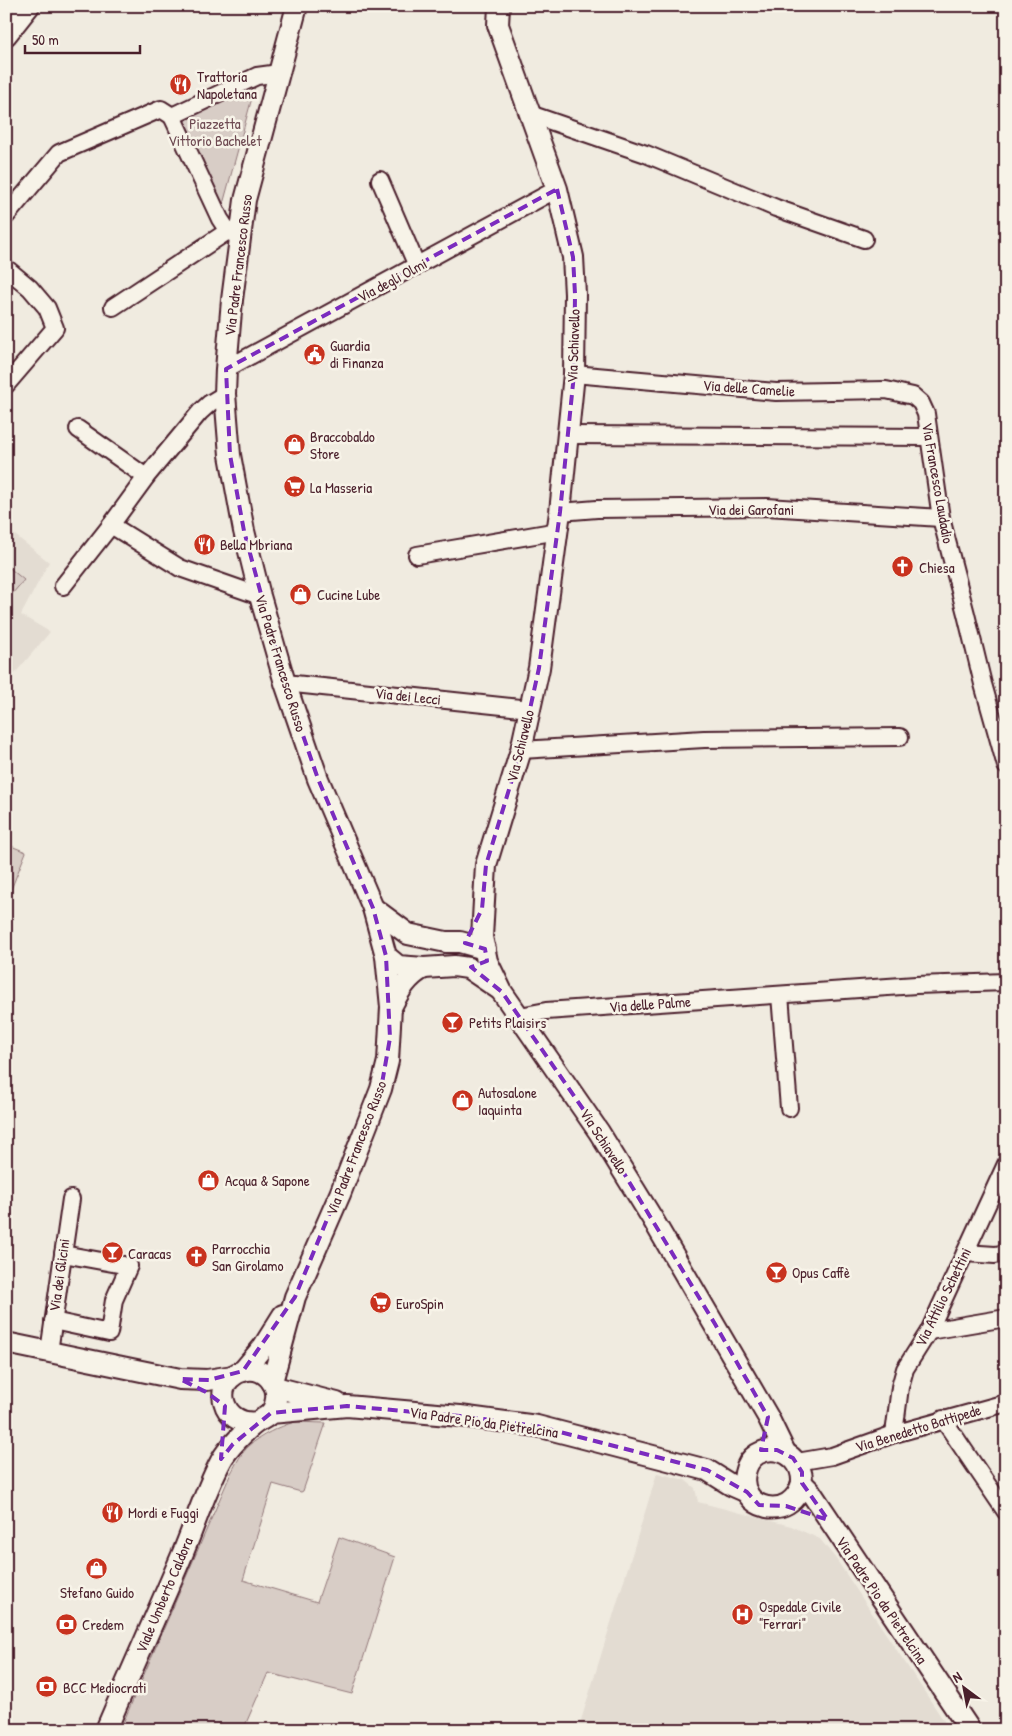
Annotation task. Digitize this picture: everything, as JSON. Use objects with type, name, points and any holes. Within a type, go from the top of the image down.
[{"type":"street","points":[[6,34],[29,6]]},
{"type":"street","name":"Via Padre Francesco Russo","points":[[238,1373],[263,1347],[295,1297],[340,1194],[381,1089],[388,1060],[391,1007],[385,952],[373,908],[318,779],[286,683],[260,596],[244,531],[230,455],[225,394],[232,300],[234,234],[245,200],[296,6]]},
{"type":"street","name":"Via Schiavello","points":[[499,6],[498,25],[557,189],[573,257],[575,294],[574,374],[559,521],[539,668],[521,750],[486,865],[482,909],[482,937],[486,955],[502,992],[604,1140],[652,1218],[797,1469]]},
{"type":"street","points":[[172,116],[257,76],[279,73]]},
{"type":"street","points":[[6,216],[59,153],[161,109],[172,116],[220,219],[234,234],[113,307]]},
{"type":"street","points":[[530,114],[646,154],[776,208],[864,240]]},
{"type":"street","points":[[380,180],[417,266]]},
{"type":"street","name":"Via degli Olmi","points":[[226,369],[557,189]]},
{"type":"street","points":[[6,268],[30,288],[47,308],[55,328],[6,385]]},
{"type":"street","name":"Via delle Camelie","points":[[574,374],[776,392],[886,390],[912,396],[921,403]]},
{"type":"street","points":[[63,586],[146,477],[200,412],[225,394]]},
{"type":"street","name":"Via Francesco Laudadio","points":[[921,403],[926,414],[941,518],[1000,721],[1006,766]]},
{"type":"street","points":[[78,429],[146,477]]},
{"type":"street","points":[[567,435],[929,437]]},
{"type":"street","name":"Via dei Garofani","points":[[418,555],[559,521],[597,509],[767,507],[941,518]]},
{"type":"street","points":[[111,525],[180,568],[260,596]]},
{"type":"street","name":"Via dei Lecci","points":[[286,683],[530,710]]},
{"type":"street","points":[[521,750],[704,739],[900,737]]},
{"type":"street","points":[[373,908],[408,934],[446,942],[460,942],[486,955],[468,968]]},
{"type":"street","points":[[460,942],[470,934],[482,909]]},
{"type":"street","points":[[408,934],[393,940],[385,952],[398,966],[424,968],[454,966],[468,968],[502,992]]},
{"type":"street","points":[[391,1007],[406,981],[424,968]]},
{"type":"street","name":"Via delle Palme","points":[[520,1016],[546,1011],[916,985],[1006,982]]},
{"type":"street","points":[[780,995],[789,1108]]},
{"type":"street","name":"Via Attilio Schettini","points":[[894,1434],[900,1387],[905,1369],[929,1331],[1006,1164]]},
{"type":"street","name":"Via dei Glicini","points":[[49,1352],[71,1199]]},
{"type":"street","points":[[966,1253],[995,1255],[1006,1253]]},
{"type":"street","points":[[53,1321],[109,1333],[114,1300],[129,1266],[63,1254]]},
{"type":"street","name":"Via Padre Francesco Russo","points":[[273,1384],[295,1297]]},
{"type":"street","points":[[929,1331],[1006,1318]]},
{"type":"street","points":[[6,1343],[180,1380],[207,1380],[238,1373],[259,1372],[269,1377],[273,1384],[276,1404],[264,1418],[240,1422],[206,1392],[180,1380]]},
{"type":"street","points":[[226,1409],[224,1390],[238,1373]]},
{"type":"street","name":"Via Padre Pio da Pietrelcina","points":[[273,1384],[346,1406]]},
{"type":"street","name":"Via Benedetto Battipede","points":[[797,1469],[894,1434],[1006,1403]]},
{"type":"street","name":"Via Padre Pio da Pietrelcina","points":[[264,1418],[346,1406],[460,1416],[537,1426],[707,1470]]},
{"type":"street","name":"Viale Umberto Caldora","points":[[221,1459],[226,1409]]},
{"type":"street","points":[[707,1470],[754,1459],[769,1450],[797,1469],[797,1496],[786,1506],[768,1508],[759,1505],[747,1492],[744,1483],[744,1474],[754,1459],[768,1417]]},
{"type":"street","name":"Viale Umberto Caldora","points":[[106,1730],[221,1459],[233,1444],[264,1418]]},
{"type":"street","points":[[943,1419],[1006,1512]]},
{"type":"street","name":"Via Padre Pio da Pietrelcina","points":[[797,1469],[828,1520],[970,1730]]},
{"type":"street","points":[[707,1470],[731,1485],[747,1492]]},
{"type":"street","points":[[786,1506],[828,1520]]},
{"type":"highlighted area","points":[[557,189],[573,257],[575,294],[574,374],[560,512],[539,668],[521,750],[486,865],[482,909],[465,943],[485,949],[487,961],[471,967],[502,992],[599,1132],[715,1324],[768,1417],[761,1450],[777,1450],[793,1458],[802,1472],[802,1483],[828,1520],[786,1506],[759,1505],[747,1492],[707,1470],[537,1426],[460,1416],[347,1406],[271,1413],[233,1444],[221,1459],[225,1406],[206,1392],[180,1379],[209,1380],[243,1371],[295,1297],[381,1089],[390,1038],[386,956],[373,908],[318,779],[285,683],[244,531],[230,455],[226,369]]},
{"type":"shaded area","points":[[6,528],[49,562],[21,615],[50,632],[6,684]]},
{"type":"shaded area","name":"Ospedale Civile \"Ferrari\"","points":[[657,1473],[685,1480],[695,1488],[698,1502],[791,1526],[820,1539],[836,1559],[950,1730],[578,1730]]},
{"type":"green space","name":"Piazzetta Vittorio Bachelet","points":[[256,83],[222,208],[188,134],[186,120],[194,113]]},
{"type":"green space","points":[[6,565],[24,580],[6,601]]},
{"type":"green space","points":[[6,844],[26,852],[6,902]]},
{"type":"green space","points":[[294,1422],[326,1423],[303,1491],[273,1484],[243,1580],[317,1602],[339,1537],[395,1557],[352,1694],[268,1673],[243,1730],[120,1730],[237,1462],[246,1449],[259,1438]]},
{"type":"place","name":"Trattoria Napoletana","points":[[181,85]]},
{"type":"place","name":"Guardia di Finanza","points":[[314,354]]},
{"type":"place","name":"Braccobaldo Store","points":[[294,445]]},
{"type":"place","name":"La Masseria","points":[[294,487]]},
{"type":"place","name":"Bella Mbriana","points":[[204,544]]},
{"type":"place","name":"Chiesa","points":[[903,567]]},
{"type":"place","name":"Cucine Lube","points":[[301,594]]},
{"type":"place","name":"Petits Plaisirs","points":[[453,1022]]},
{"type":"place","name":"Autosalone Iaquinta","points":[[462,1101]]},
{"type":"place","name":"Acqua & Sapone","points":[[209,1180]]},
{"type":"place","name":"Caracas","points":[[112,1253]]},
{"type":"place","name":"Parrocchia San Girolamo","points":[[196,1257]]},
{"type":"place","name":"Opus Caffè","points":[[776,1272]]},
{"type":"place","name":"EuroSpin","points":[[380,1303]]},
{"type":"place","name":"Mordi e Fuggi","points":[[112,1512]]},
{"type":"place","name":"Stefano Guido","points":[[97,1569]]},
{"type":"place","name":"Ospedale Civile \"Ferrari\"","points":[[743,1615]]},
{"type":"place","name":"Credem","points":[[66,1624]]},
{"type":"place","name":"BCC Mediocrati","points":[[47,1687]]}]
